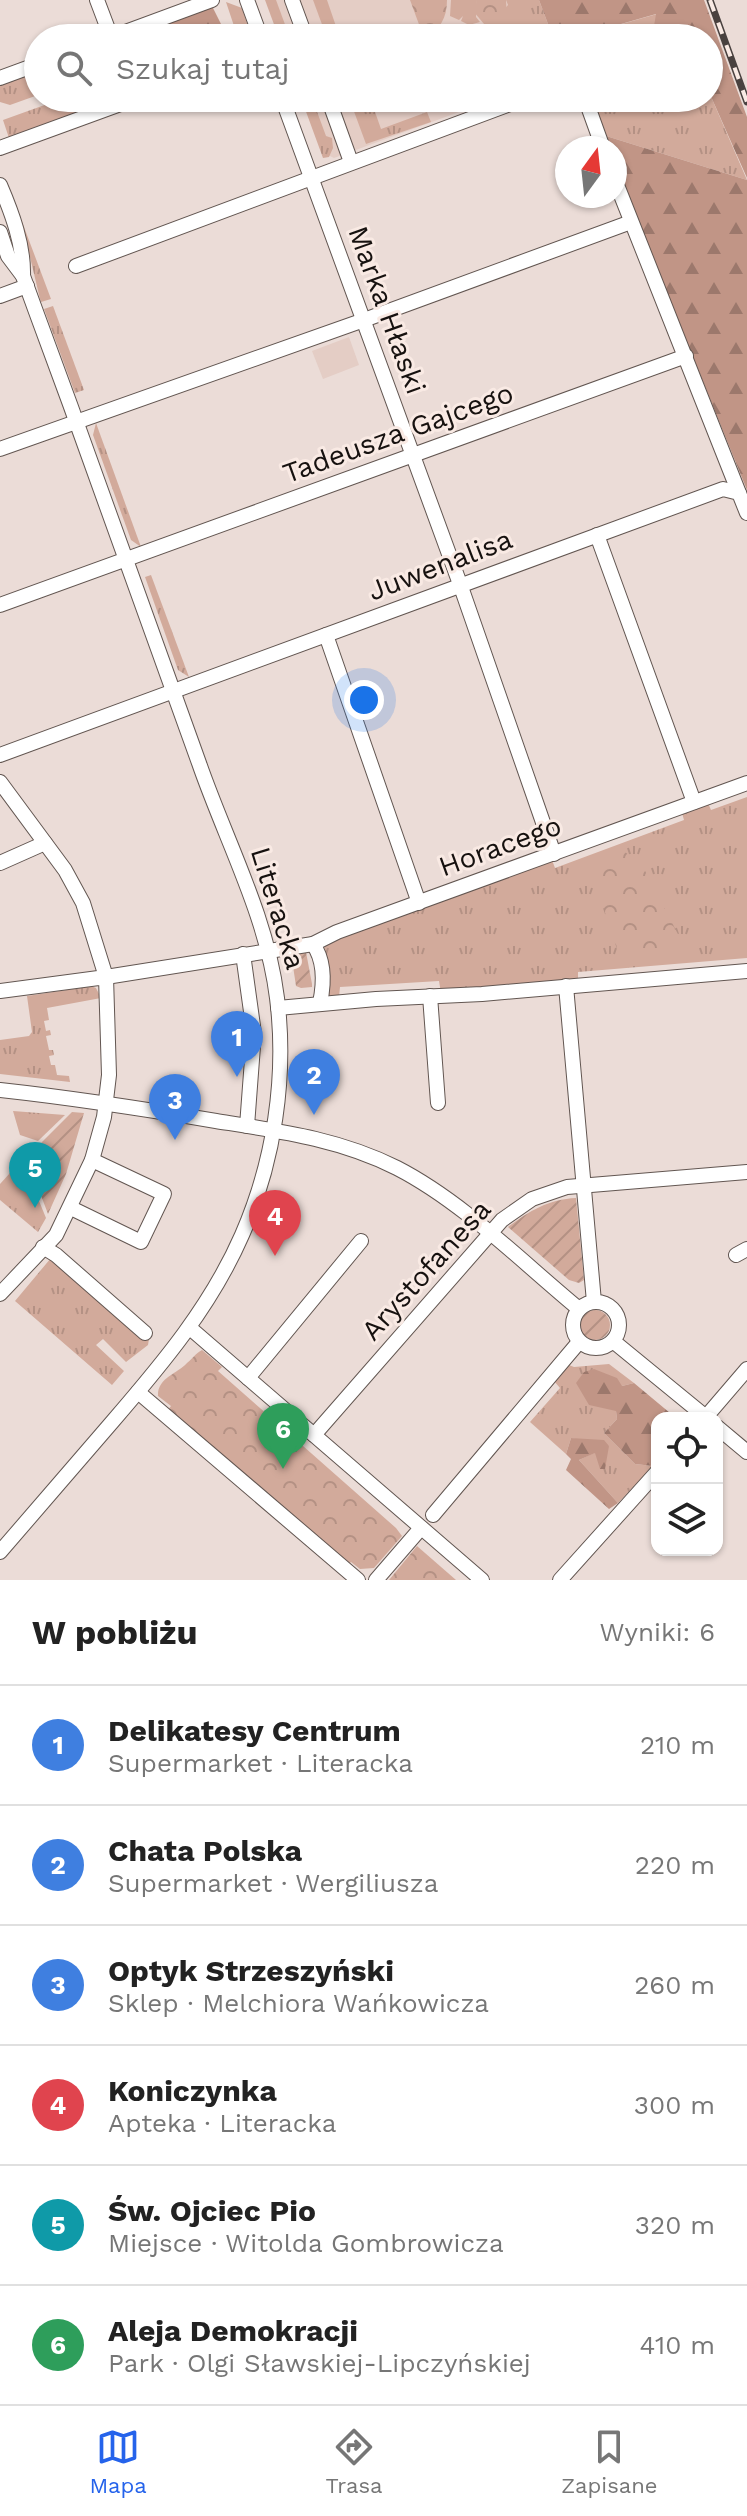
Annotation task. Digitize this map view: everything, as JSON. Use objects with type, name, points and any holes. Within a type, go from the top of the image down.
[{"type":"street","points":[[97,0],[105,24]]},
{"type":"street","points":[[148,24],[212,0]]},
{"type":"street","points":[[247,0],[256,24]]},
{"type":"street","points":[[292,0],[301,24]]},
{"type":"street","points":[[0,78],[24,69]]},
{"type":"street","points":[[0,148],[99,112]]},
{"type":"street","name":"Marka Hłaski","points":[[287,112],[460,584],[554,854]]},
{"type":"street","points":[[333,112],[351,162]]},
{"type":"street","points":[[76,266],[488,112]]},
{"type":"street","points":[[590,112],[599,136]]},
{"type":"street","name":"Literacka","points":[[0,185],[14,222],[25,281],[269,951],[278,1008],[280,1070],[273,1130],[260,1186],[242,1235],[218,1284],[190,1328],[138,1392],[0,1552]]},
{"type":"street","points":[[626,208],[747,513]]},
{"type":"street","points":[[0,449],[631,222]]},
{"type":"street","name":"Literacka","points":[[0,232],[8,256],[25,281]]},
{"type":"street","points":[[0,296],[25,281]]},
{"type":"street","name":"Tadeusza Gajcego","points":[[0,605],[686,356]]},
{"type":"street","name":"Juwenalisa","points":[[0,755],[723,489],[739,493]]},
{"type":"street","points":[[597,535],[694,802]]},
{"type":"street","points":[[326,635],[419,903]]},
{"type":"street","points":[[0,782],[65,870],[83,903],[106,977],[109,1040],[106,1102],[92,1160],[56,1235],[0,1294]]},
{"type":"street","name":"Horacego","points":[[0,991],[313,944],[747,783]]},
{"type":"street","points":[[0,863],[45,843]]},
{"type":"street","points":[[313,944],[319,952],[323,985],[320,1003]]},
{"type":"street","points":[[243,954],[254,1033],[247,1126]]},
{"type":"street","points":[[278,1008],[747,971]]},
{"type":"street","points":[[566,986],[594,1302]]},
{"type":"street","points":[[430,996],[438,1103]]},
{"type":"street","points":[[0,1090],[106,1102],[273,1130],[344,1146],[396,1168],[448,1199],[579,1309]]},
{"type":"street","points":[[71,1208],[141,1242],[164,1194],[92,1160]]},
{"type":"street","name":"Arystofanesa","points":[[314,1435],[502,1220],[532,1199],[545,1193],[584,1185],[747,1172]]},
{"type":"street","points":[[248,1378],[361,1241]]},
{"type":"street","points":[[43,1247],[145,1333]]},
{"type":"street","points":[[594,1302],[611,1308],[617,1316],[618,1333],[613,1341],[596,1349],[579,1342],[573,1325],[579,1309],[594,1302]]},
{"type":"street","points":[[190,1328],[482,1580]]},
{"type":"street","points":[[613,1341],[699,1412]]},
{"type":"street","points":[[433,1515],[579,1342]]},
{"type":"street","points":[[711,1412],[747,1369]]},
{"type":"street","points":[[138,1392],[358,1580]]},
{"type":"street","points":[[723,1432],[747,1452]]},
{"type":"street","points":[[560,1580],[651,1479]]},
{"type":"street","points":[[376,1580],[421,1528]]},
{"type":"shaded area","points":[[266,0],[538,0],[547,24],[275,24]]},
{"type":"shaded area","points":[[307,112],[459,112],[334,158],[322,152]]},
{"type":"shaded area","points":[[349,337],[359,365],[323,379],[312,351]]},
{"type":"green space","points":[[265,0],[276,0],[285,24],[274,24]]},
{"type":"green space","points":[[313,0],[327,0],[335,24],[322,24]]},
{"type":"green space","points":[[410,0],[447,0],[441,24],[419,24]]},
{"type":"green space","points":[[451,0],[477,0],[476,17],[480,22],[467,24],[461,21],[463,16],[459,20],[450,16]]},
{"type":"green space","points":[[477,0],[506,0],[507,16],[500,24],[484,24],[474,12]]},
{"type":"green space","points":[[506,0],[539,0],[548,24],[491,24],[508,5]]},
{"type":"green space","points":[[539,0],[704,0],[713,24],[654,24],[656,14],[621,24],[548,24]]},
{"type":"green space","points":[[226,2],[242,8],[247,24],[233,24]]},
{"type":"green space","points":[[212,6],[221,24],[164,24]]},
{"type":"green space","points":[[657,14],[655,24],[622,24]]},
{"type":"green space","points":[[723,52],[747,117],[747,178],[718,112],[723,112]]},
{"type":"green space","points":[[24,75],[24,100],[10,105],[0,102],[0,84]]},
{"type":"green space","points":[[25,112],[82,112],[9,138],[3,120]]},
{"type":"green space","points":[[306,112],[317,112],[326,136],[332,138],[333,148],[329,157],[323,158]]},
{"type":"green space","points":[[354,112],[375,112],[381,129],[427,112],[431,122],[366,144]]},
{"type":"green space","points":[[592,112],[718,112],[747,180],[627,142],[627,136],[606,136]]},
{"type":"green space","points":[[627,142],[747,180],[747,490],[627,195]]},
{"type":"green space","points":[[21,219],[51,299],[41,302]]},
{"type":"green space","points":[[53,306],[84,390],[75,393],[44,309]]},
{"type":"green space","points":[[96,423],[141,547],[131,540],[93,435]]},
{"type":"green space","points":[[151,575],[189,677],[178,670],[145,577]]},
{"type":"green space","points":[[747,797],[747,958],[578,972],[578,981],[441,993],[439,981],[340,987],[339,997],[328,998],[330,984],[326,943],[552,860],[555,868],[684,820],[682,813],[708,803],[711,810]]},
{"type":"green space","points":[[625,852],[642,865],[681,940],[662,957],[620,958],[590,867]]},
{"type":"green space","points":[[306,952],[312,987],[301,988],[296,986],[291,953]]},
{"type":"green space","points":[[86,984],[96,988],[101,998],[47,1008],[49,1020],[44,1021],[46,1031],[50,1030],[51,1035],[46,1036],[49,1050],[53,1050],[54,1055],[49,1056],[51,1065],[55,1065],[57,1075],[69,1076],[70,1082],[0,1074],[0,1040],[29,1036],[32,1032],[27,996],[86,987]]},
{"type":"green space","points":[[13,1111],[65,1115],[38,1141],[20,1135]]},
{"type":"green space","points":[[72,1112],[84,1113],[66,1174],[48,1214],[34,1177],[45,1162],[41,1143]]},
{"type":"green space","points":[[10,1173],[18,1178],[30,1179],[46,1218],[38,1232],[0,1200],[0,1184]]},
{"type":"green space","points":[[576,1198],[584,1280],[579,1283],[569,1280],[508,1227],[540,1207]]},
{"type":"green space","points":[[51,1258],[149,1339],[148,1345],[126,1362],[103,1339],[96,1345],[124,1371],[112,1385],[15,1301]]},
{"type":"green space","points":[[595,1310],[601,1311],[609,1319],[609,1331],[601,1339],[595,1340],[589,1339],[581,1331],[580,1325],[581,1319],[589,1311]]},
{"type":"green space","points":[[202,1350],[222,1367],[218,1371],[396,1528],[402,1536],[374,1568],[360,1569],[351,1562],[348,1565],[168,1410],[171,1406],[158,1396],[161,1385]]},
{"type":"green space","points":[[609,1364],[634,1383],[622,1386],[617,1419],[604,1433],[635,1464],[651,1468],[618,1503],[579,1460],[609,1446],[571,1438],[566,1454],[530,1422],[560,1388],[554,1381],[569,1365]]},
{"type":"green space","points":[[594,1369],[617,1378],[622,1386],[634,1383],[669,1412],[651,1412],[651,1466],[635,1464],[604,1433],[617,1419],[616,1411],[589,1405],[576,1383],[584,1372]]},
{"type":"green space","points":[[571,1438],[604,1440],[609,1446],[605,1469],[600,1469],[595,1453],[579,1460],[618,1503],[609,1509],[566,1470],[571,1459],[566,1454]]},
{"type":"green space","points":[[417,1546],[456,1580],[389,1580]]},
{"type":"railway","points":[[710,0],[719,24]]},
{"type":"railway","points":[[723,36],[747,102]]},
{"type":"place","name":"Delikatesy Centrum","points":[[237,1077]]},
{"type":"place","name":"Chata Polska","points":[[314,1115]]},
{"type":"place","name":"Optyk Strzeszyński","points":[[175,1140]]},
{"type":"place","name":"Św. Ojciec Pio","points":[[35,1208]]},
{"type":"place","name":"Koniczynka","points":[[275,1256]]},
{"type":"place","name":"Aleja Demokracji","points":[[283,1469]]}]
